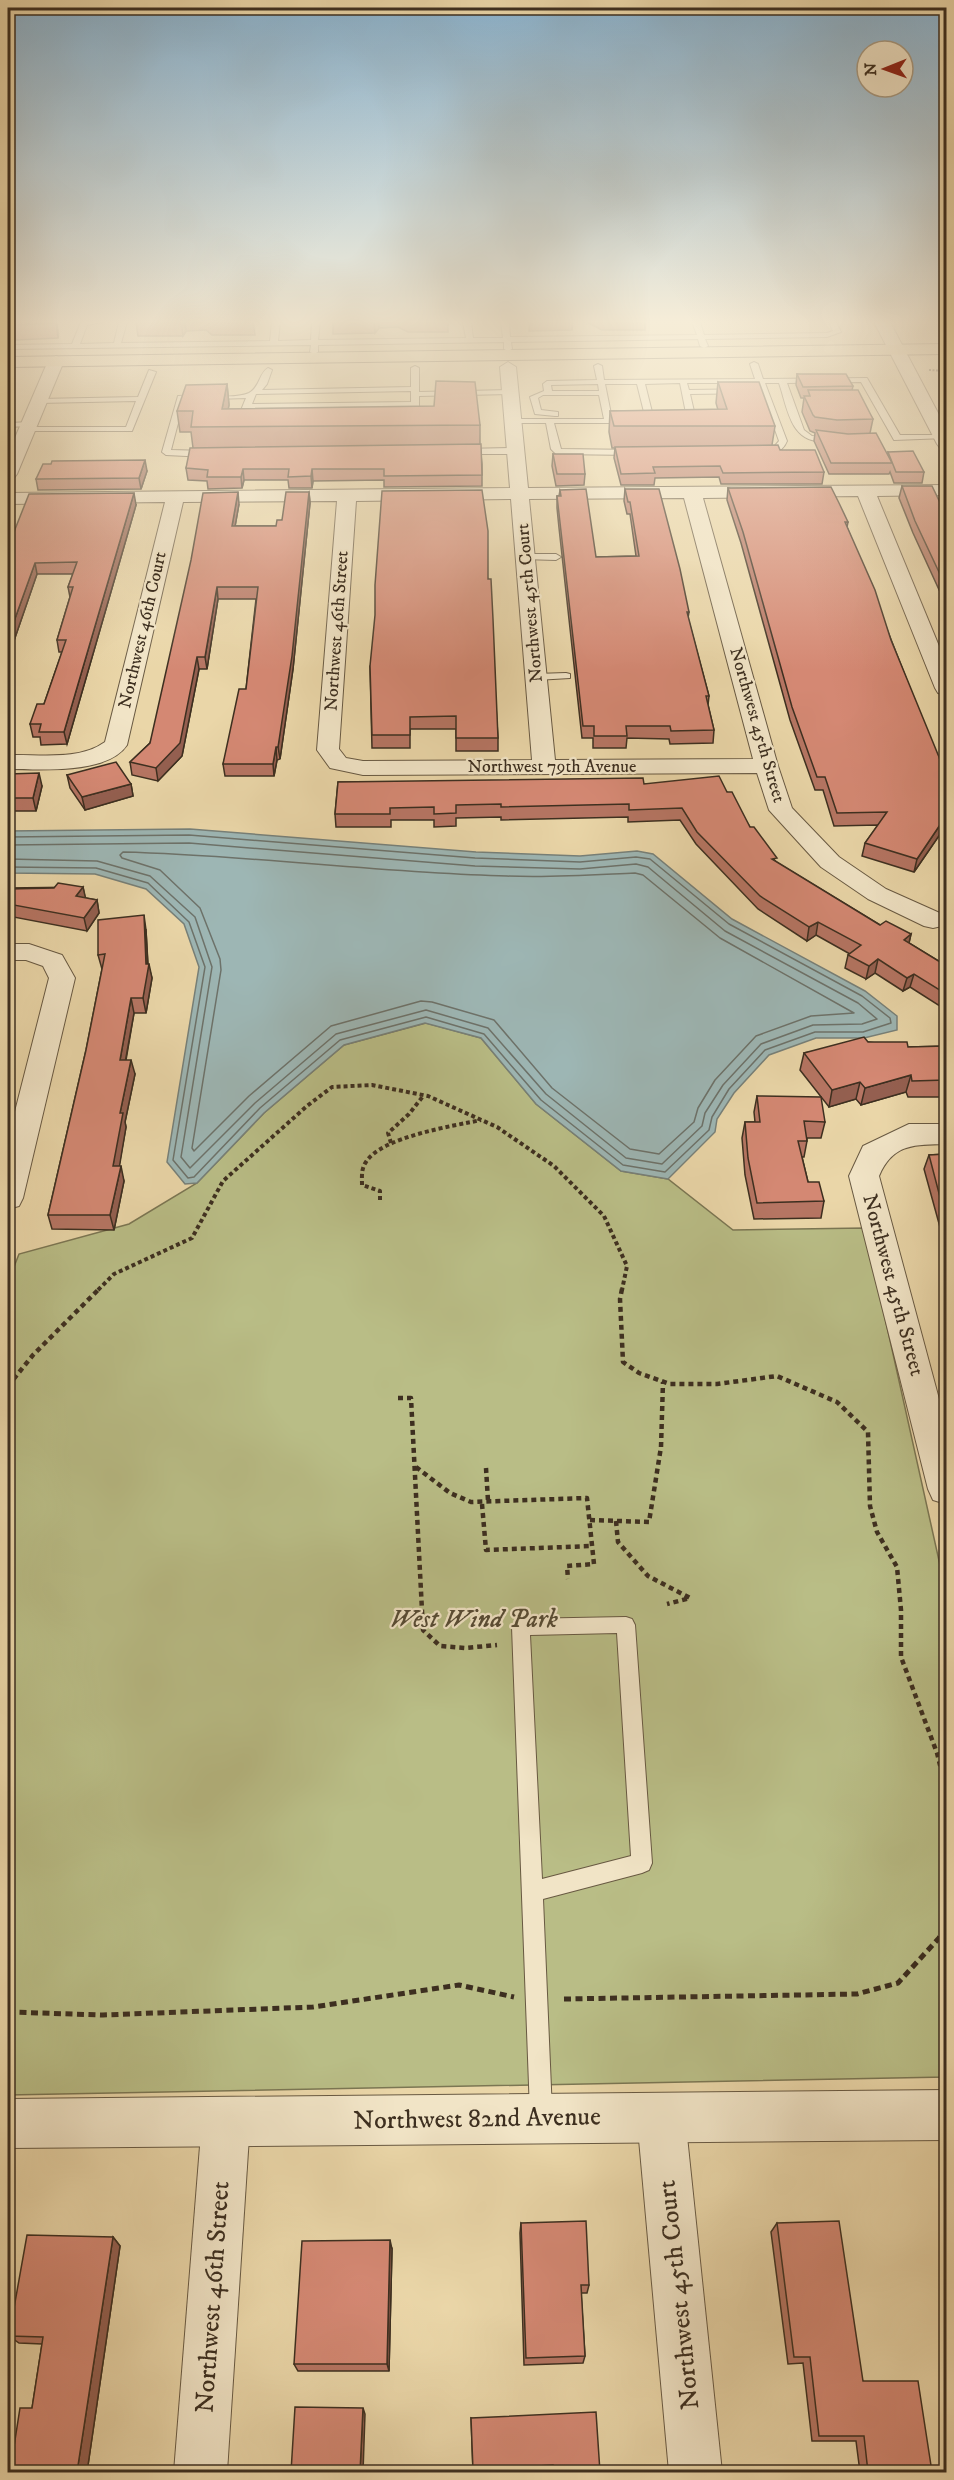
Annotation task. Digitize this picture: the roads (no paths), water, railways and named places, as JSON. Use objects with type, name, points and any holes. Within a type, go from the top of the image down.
[{"type":"street","points":[[10,464],[23,438]]},
{"type":"street","name":"Northwest 45th Court","points":[[515,438],[544,766]]},
{"type":"street","points":[[865,490],[946,688]]},
{"type":"street","points":[[8,498],[946,490]]},
{"type":"street","name":"Northwest 45th Street","points":[[692,492],[766,766],[781,810],[830,862],[877,894],[942,917]]},
{"type":"street","name":"Northwest 46th Street","points":[[338,763],[328,750],[347,495]]},
{"type":"street","name":"Northwest 46th Court","points":[[8,762],[72,761],[101,756],[116,745],[175,497]]},
{"type":"street","name":"Northwest 79th Avenue","points":[[338,763],[363,768],[766,766]]},
{"type":"street","points":[[8,952],[29,952],[53,961],[62,978],[8,1198]]},
{"type":"street","name":"Northwest 45th Street","points":[[946,1134],[909,1134],[874,1153],[864,1176],[946,1489]]},
{"type":"street","name":"Northwest 82nd Avenue","points":[[8,2124],[946,2115]]},
{"type":"street","name":"Northwest 45th Court","points":[[662,2117],[696,2472]]},
{"type":"street","name":"Northwest 46th Street","points":[[200,2472],[226,2121]]},
{"type":"lane","points":[[170,438],[166,452],[214,454]]},
{"type":"lane","points":[[553,438],[555,449],[560,452],[644,452]]},
{"type":"lane","points":[[751,451],[775,451],[780,448],[782,438]]},
{"type":"lane","points":[[814,438],[846,439]]},
{"type":"lane","points":[[886,438],[945,441]]},
{"type":"lane","points":[[458,452],[516,451]]},
{"type":"lane","points":[[525,557],[556,557]]},
{"type":"lane","points":[[536,676],[566,676]]},
{"type":"lane","points":[[532,1892],[642,1863],[626,1625],[521,1627],[541,2118]]},
{"type":"water","points":[[190,829],[476,852],[580,856],[637,851],[653,854],[732,919],[865,991],[897,1016],[897,1030],[864,1038],[816,1038],[769,1055],[734,1093],[717,1119],[715,1132],[668,1179],[621,1171],[536,1104],[481,1038],[425,1023],[344,1045],[264,1113],[197,1183],[185,1184],[167,1162],[199,967],[184,924],[146,889],[95,874],[8,873],[8,831]]},
{"type":"park label","name":"West Wind Park","points":[[474,1619]]}]
